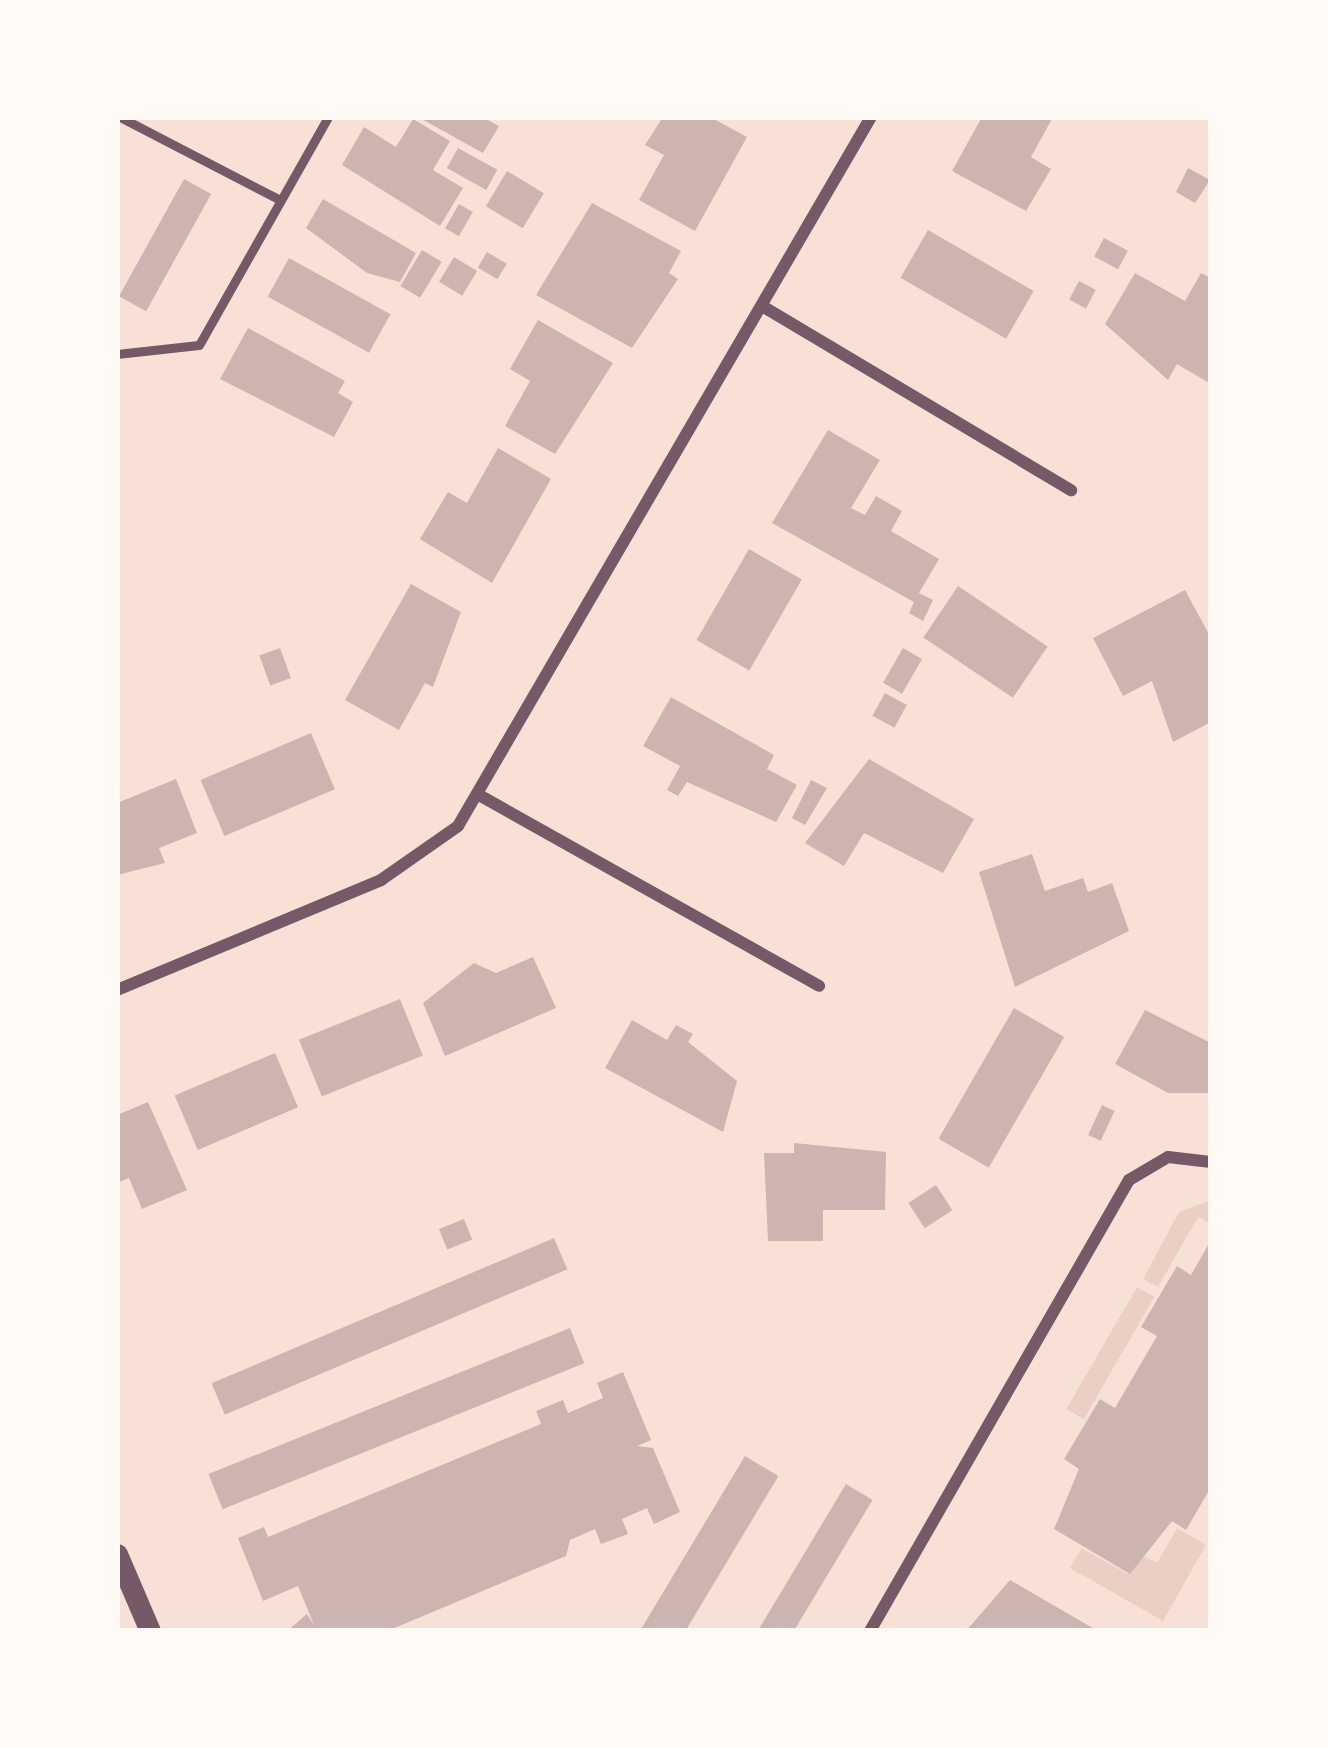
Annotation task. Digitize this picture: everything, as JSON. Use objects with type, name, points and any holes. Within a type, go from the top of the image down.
[{"type":"street","points":[[117,990],[421,860],[479,796],[871,117]]},
{"type":"street","points":[[762,306],[1071,490]]},
{"type":"street","points":[[479,796],[820,986]]},
{"type":"street","points":[[870,1631],[1129,1180],[1168,1157],[1211,1162]]},
{"type":"street","points":[[117,1554],[149,1631]]},
{"type":"lane","points":[[120,117],[280,200]]},
{"type":"lane","points":[[117,354],[199,345],[328,117]]},
{"type":"shaded area","points":[[1211,1200],[1211,1224],[1198,1217],[1158,1287],[1143,1279],[1179,1212]]},
{"type":"shaded area","points":[[1137,1287],[1154,1297],[1084,1419],[1066,1409]]},
{"type":"shaded area","points":[[1177,1528],[1206,1545],[1163,1621],[1070,1568],[1081,1548],[1128,1574],[1140,1554],[1157,1563]]},
{"type":"building","points":[[418,117],[482,117],[499,126],[483,153]]},
{"type":"building","points":[[663,117],[710,117],[747,137],[695,231],[639,200],[664,155],[645,145]]},
{"type":"building","points":[[982,117],[1053,117],[1031,157],[1051,169],[1026,211],[952,171]]},
{"type":"building","points":[[413,119],[450,141],[433,170],[463,188],[440,226],[342,165],[364,127],[396,147]]},
{"type":"building","points":[[458,148],[497,170],[486,190],[447,168]]},
{"type":"building","points":[[1188,168],[1210,180],[1195,203],[1176,192]]},
{"type":"building","points":[[507,171],[544,193],[523,228],[486,206]]},
{"type":"building","points":[[184,179],[211,194],[146,311],[119,296]]},
{"type":"building","points":[[323,199],[416,253],[400,282],[367,273],[306,228]]},
{"type":"building","points":[[592,203],[681,251],[669,273],[678,279],[632,348],[536,295]]},
{"type":"building","points":[[459,204],[473,212],[459,236],[445,228]]},
{"type":"building","points":[[928,230],[1034,291],[1006,339],[900,278]]},
{"type":"building","points":[[1104,238],[1128,251],[1118,269],[1094,257]]},
{"type":"building","points":[[422,250],[442,262],[420,298],[400,286]]},
{"type":"building","points":[[487,252],[507,264],[497,279],[478,267]]},
{"type":"building","points":[[454,257],[477,271],[462,296],[439,282]]},
{"type":"building","points":[[289,258],[390,314],[369,353],[268,296]]},
{"type":"building","points":[[1135,273],[1185,301],[1201,273],[1211,278],[1211,384],[1177,364],[1168,380],[1105,324]]},
{"type":"building","points":[[1079,281],[1096,290],[1086,308],[1069,300]]},
{"type":"building","points":[[538,320],[613,363],[555,454],[505,426],[530,381],[510,369]]},
{"type":"building","points":[[248,328],[345,381],[338,393],[353,402],[334,437],[220,379]]},
{"type":"building","points":[[828,430],[880,460],[851,508],[865,515],[876,496],[902,511],[891,531],[939,559],[919,593],[933,600],[923,621],[909,613],[914,602],[772,523]]},
{"type":"building","points":[[498,448],[551,479],[492,583],[420,539],[448,492],[467,503]]},
{"type":"building","points":[[749,549],[802,580],[749,670],[696,640]]},
{"type":"building","points":[[411,584],[461,612],[433,687],[425,683],[399,730],[345,700]]},
{"type":"building","points":[[958,586],[1048,646],[1013,698],[923,637]]},
{"type":"building","points":[[1185,590],[1211,638],[1211,722],[1173,742],[1152,681],[1123,696],[1093,638]]},
{"type":"building","points":[[280,648],[291,678],[270,686],[259,656]]},
{"type":"building","points":[[903,648],[922,659],[902,694],[883,683]]},
{"type":"building","points":[[885,693],[907,705],[894,728],[872,716]]},
{"type":"building","points":[[671,697],[774,755],[767,769],[797,785],[776,822],[687,782],[678,796],[667,790],[680,766],[643,746]]},
{"type":"building","points":[[311,733],[335,789],[224,836],[201,780]]},
{"type":"building","points":[[869,759],[974,819],[943,873],[864,833],[844,866],[805,843]]},
{"type":"building","points":[[176,779],[197,833],[159,848],[165,863],[117,875],[117,803]]},
{"type":"building","points":[[811,780],[827,788],[805,825],[792,818]]},
{"type":"building","points":[[1032,854],[1045,891],[1083,878],[1088,892],[1112,883],[1129,931],[1015,987],[979,872]]},
{"type":"building","points":[[533,957],[556,1008],[445,1056],[423,1003],[474,963],[496,973]]},
{"type":"building","points":[[400,999],[423,1056],[322,1096],[299,1040]]},
{"type":"building","points":[[1014,1008],[1064,1037],[989,1168],[938,1139]]},
{"type":"building","points":[[1145,1010],[1211,1043],[1210,1093],[1168,1093],[1115,1064]]},
{"type":"building","points":[[632,1020],[667,1040],[676,1025],[693,1034],[688,1042],[737,1081],[723,1132],[605,1068]]},
{"type":"building","points":[[275,1053],[298,1107],[198,1150],[175,1096]]},
{"type":"building","points":[[148,1102],[187,1190],[142,1209],[129,1178],[117,1183],[117,1115]]},
{"type":"building","points":[[1102,1105],[1115,1111],[1101,1141],[1088,1135]]},
{"type":"building","points":[[794,1143],[886,1152],[885,1210],[823,1210],[823,1241],[768,1241],[764,1153],[794,1153]]},
{"type":"building","points":[[936,1185],[952,1210],[925,1228],[908,1203]]},
{"type":"building","points":[[464,1219],[472,1239],[447,1250],[439,1229]]},
{"type":"building","points":[[554,1238],[567,1269],[225,1415],[212,1383]]},
{"type":"building","points":[[1211,1240],[1211,1487],[1186,1530],[1172,1521],[1130,1574],[1054,1529],[1079,1469],[1064,1459],[1100,1399],[1115,1408],[1157,1336],[1141,1327],[1177,1266],[1191,1275]]},
{"type":"building","points":[[570,1328],[584,1363],[223,1509],[208,1474]]},
{"type":"building","points":[[623,1372],[651,1440],[637,1446],[653,1448],[680,1512],[654,1524],[647,1508],[622,1519],[628,1534],[601,1544],[595,1529],[570,1540],[566,1556],[392,1629],[287,1631],[307,1614],[314,1625],[298,1586],[263,1601],[238,1538],[264,1527],[268,1537],[541,1424],[536,1411],[563,1400],[568,1413],[603,1398],[597,1383]]},
{"type":"building","points":[[745,1456],[778,1476],[685,1631],[641,1629]]},
{"type":"building","points":[[846,1484],[873,1500],[794,1631],[758,1630]]},
{"type":"building","points":[[1010,1580],[1098,1631],[966,1631]]}]
